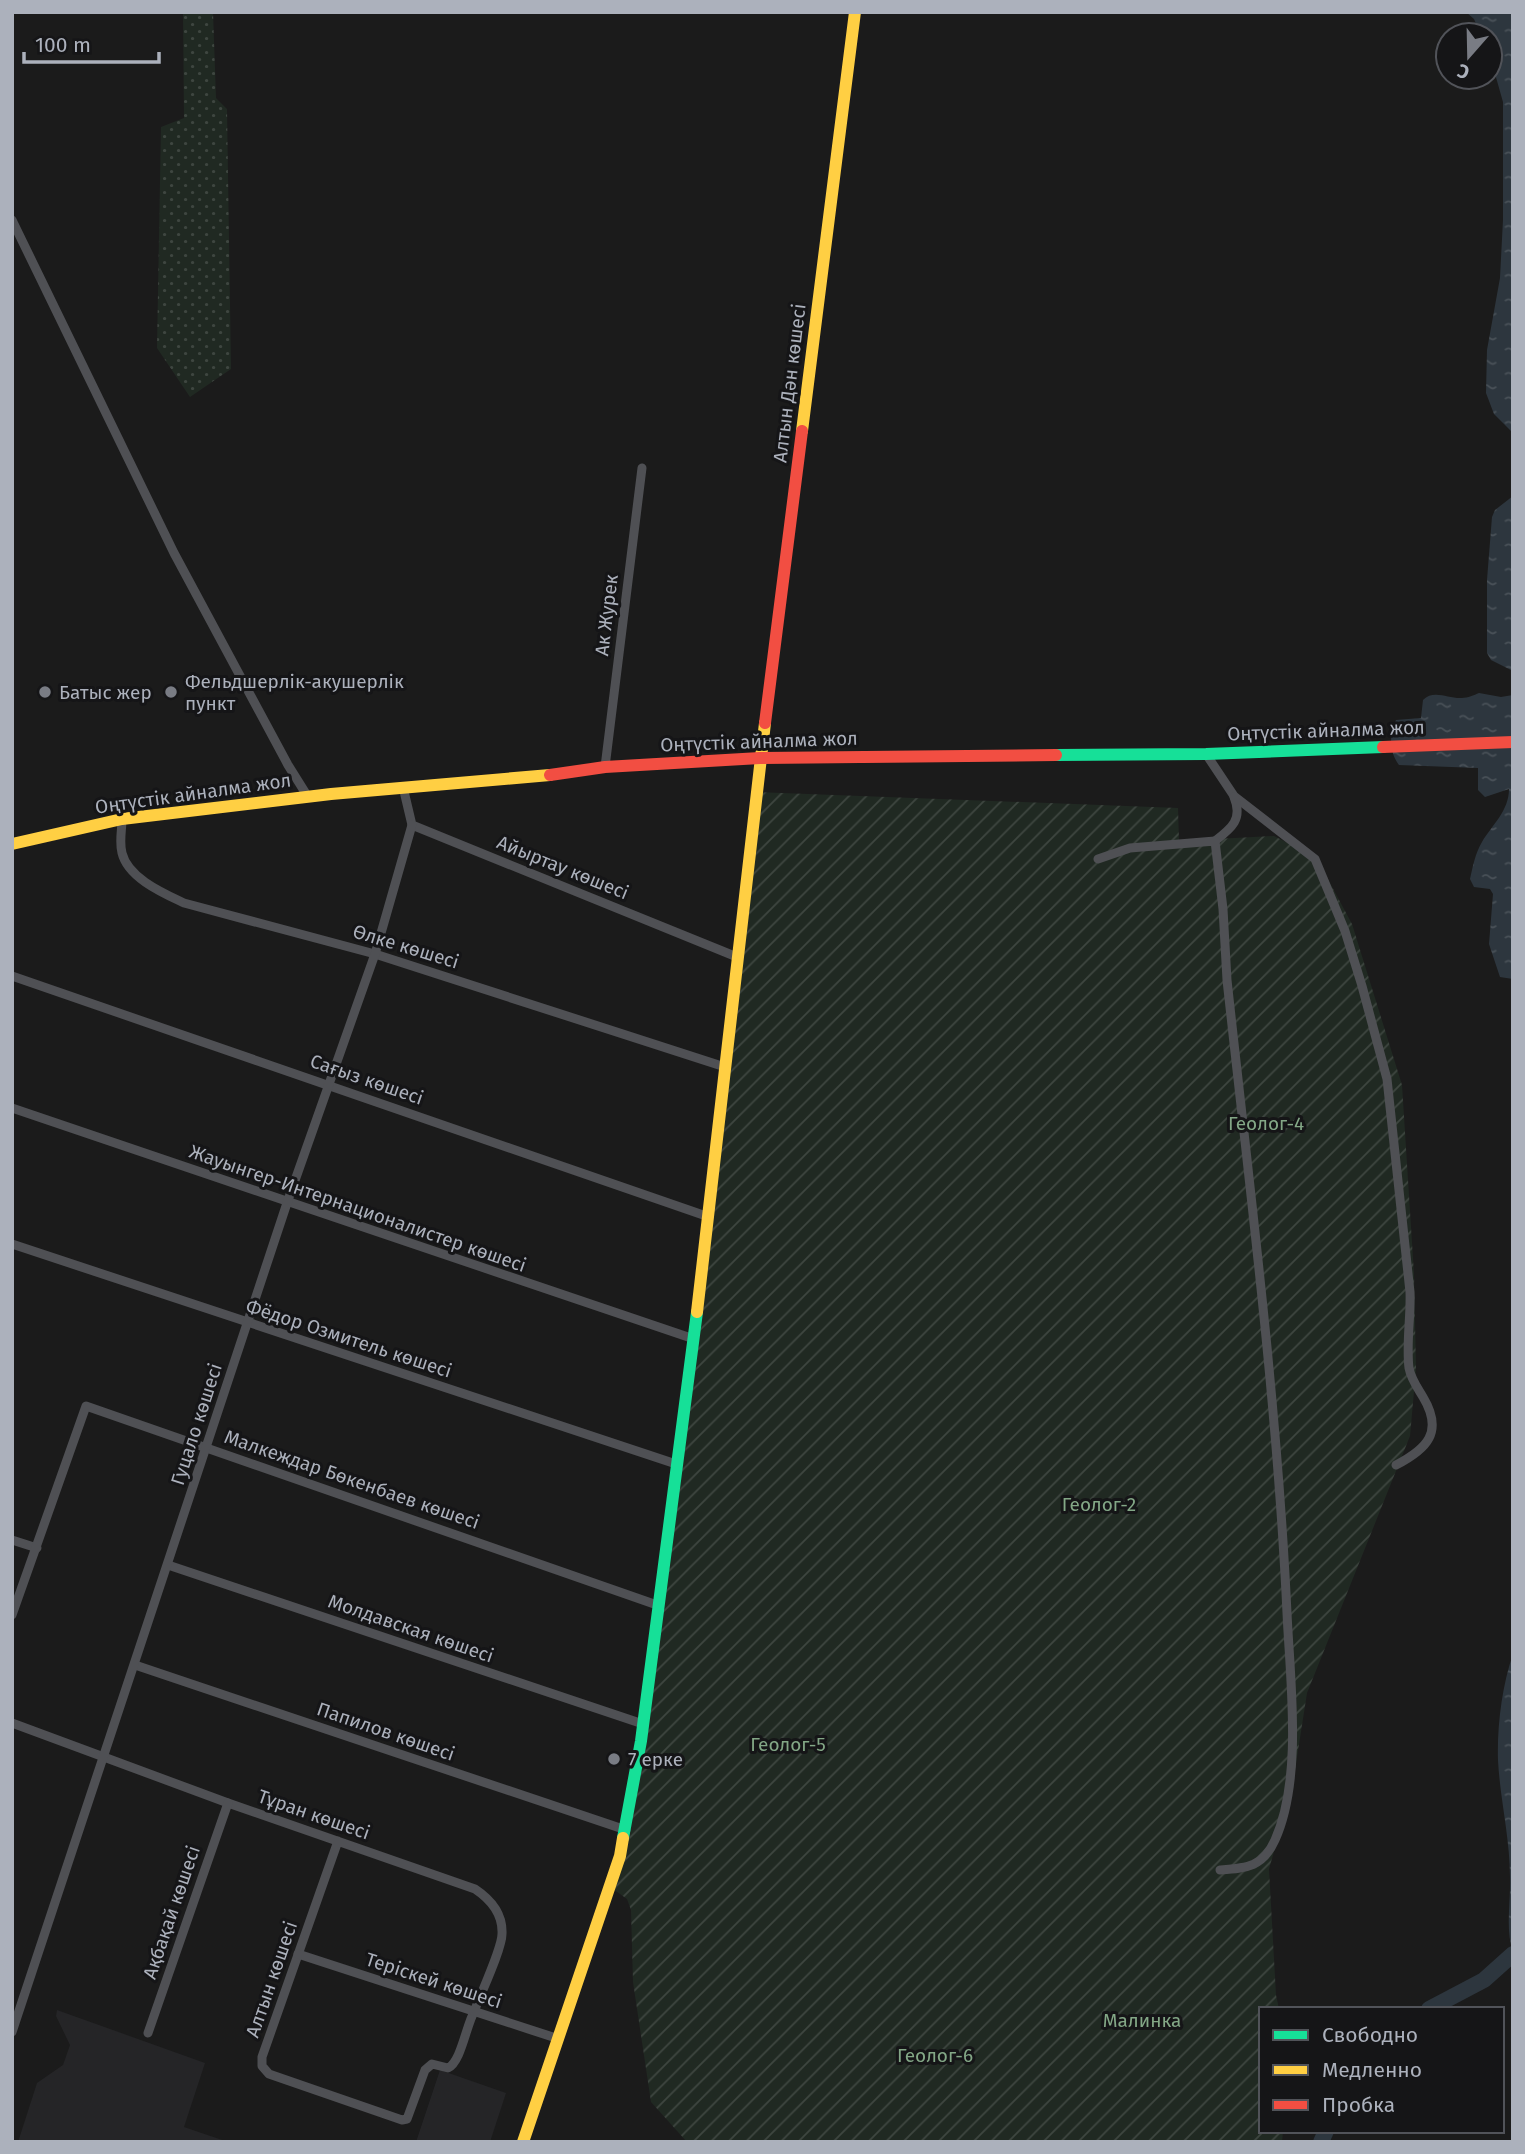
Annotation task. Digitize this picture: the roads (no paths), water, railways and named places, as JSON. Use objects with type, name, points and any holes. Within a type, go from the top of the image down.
[{"type":"main road","name":"Алтын Дән көшесі","points":[[523,2142],[620,1856],[643,1724],[694,1339],[760,758],[855,12]]},
{"type":"main road","name":"Оңтүстік айналма жол","points":[[12,844],[122,819],[403,786],[552,775],[606,767],[760,758],[1206,754],[1513,742]]},
{"type":"street","points":[[12,220],[174,553],[288,765],[308,797]]},
{"type":"street","name":"Ак Журек","points":[[606,767],[642,468]]},
{"type":"street","points":[[1098,859],[1130,848],[1215,841],[1227,832],[1236,820],[1239,808],[1206,754]]},
{"type":"street","points":[[403,786],[412,825]]},
{"type":"street","points":[[1234,796],[1315,859],[1345,931],[1387,1079],[1410,1292],[1410,1371],[1415,1387],[1431,1414],[1432,1425],[1423,1448],[1396,1465]]},
{"type":"street","name":"Өлке көшесі","points":[[122,819],[120,846],[126,863],[164,894],[184,903],[374,954],[725,1068]]},
{"type":"street","name":"Айыртау көшесі","points":[[412,825],[737,957]]},
{"type":"street","name":"Гуцало көшесі","points":[[12,2032],[287,1203],[374,954],[412,825]]},
{"type":"street","points":[[1215,841],[1227,979],[1276,1435],[1292,1704],[1289,1782],[1275,1841],[1258,1863],[1247,1868],[1220,1870]]},
{"type":"street","name":"Сағыз көшесі","points":[[12,976],[709,1217]]},
{"type":"street","name":"Жауынгер-Интернационалистер көшесі","points":[[12,1108],[694,1339]]},
{"type":"street","name":"Фёдор Озмитель көшесі","points":[[12,1244],[676,1464]]},
{"type":"street","name":"Малкеждар Бөкенбаев көшесі","points":[[12,1615],[86,1405],[657,1605]]},
{"type":"street","points":[[12,1540],[37,1548]]},
{"type":"street","name":"Молдавская көшесі","points":[[168,1564],[643,1724]]},
{"type":"street","name":"Папилов көшесі","points":[[135,1665],[625,1830]]},
{"type":"street","name":"Тұран көшесі","points":[[12,1723],[228,1803],[475,1889],[490,1900],[498,1914],[502,1937],[474,2012]]},
{"type":"street","name":"Ақбақай көшесі","points":[[148,2033],[228,1803]]},
{"type":"street","name":"Алтын көшесі","points":[[338,1841],[262,2057],[262,2066],[269,2074],[402,2120],[407,2119],[425,2070],[432,2064],[448,2068],[455,2064],[474,2012]]},
{"type":"street","name":"Теріскей көшесі","points":[[298,1954],[559,2039]]},
{"type":"water","points":[[1466,12],[1513,12],[1513,433],[1494,414],[1486,393],[1487,350],[1500,278],[1503,220],[1503,102],[1500,91],[1504,91],[1504,21],[1474,19]]},
{"type":"water","points":[[1513,496],[1513,671],[1491,660],[1487,653],[1487,580],[1492,517],[1495,510]]},
{"type":"water","points":[[1479,693],[1501,697],[1513,695],[1513,979],[1500,977],[1489,944],[1493,894],[1490,889],[1474,887],[1470,879],[1474,860],[1482,842],[1503,811],[1509,789],[1485,797],[1478,790],[1478,768],[1399,765],[1392,749],[1391,737],[1396,720],[1421,718],[1423,700],[1427,697],[1436,695],[1464,698]]},
{"type":"water","points":[[1513,1654],[1513,1952],[1509,1924],[1510,1862],[1498,1747],[1503,1693]]},
{"type":"waterway","points":[[1433,2007],[1484,1980],[1513,1954]]},
{"type":"waterway","points":[[1321,2142],[1325,2133]]},
{"type":"place","name":"Батыс жер","points":[[45,692]]},
{"type":"place","name":"Фельдшерлік-акушерлік пункт","points":[[171,692]]},
{"type":"place","name":"7 ерке","points":[[614,1759]]},
{"type":"park label","name":"Геолог-4","points":[[1266,1123]]},
{"type":"park label","name":"Геолог-2","points":[[1099,1504]]},
{"type":"park label","name":"Геолог-5","points":[[788,1744]]},
{"type":"park label","name":"Малинка","points":[[1142,2020]]},
{"type":"park label","name":"Геолог-6","points":[[935,2055]]}]
